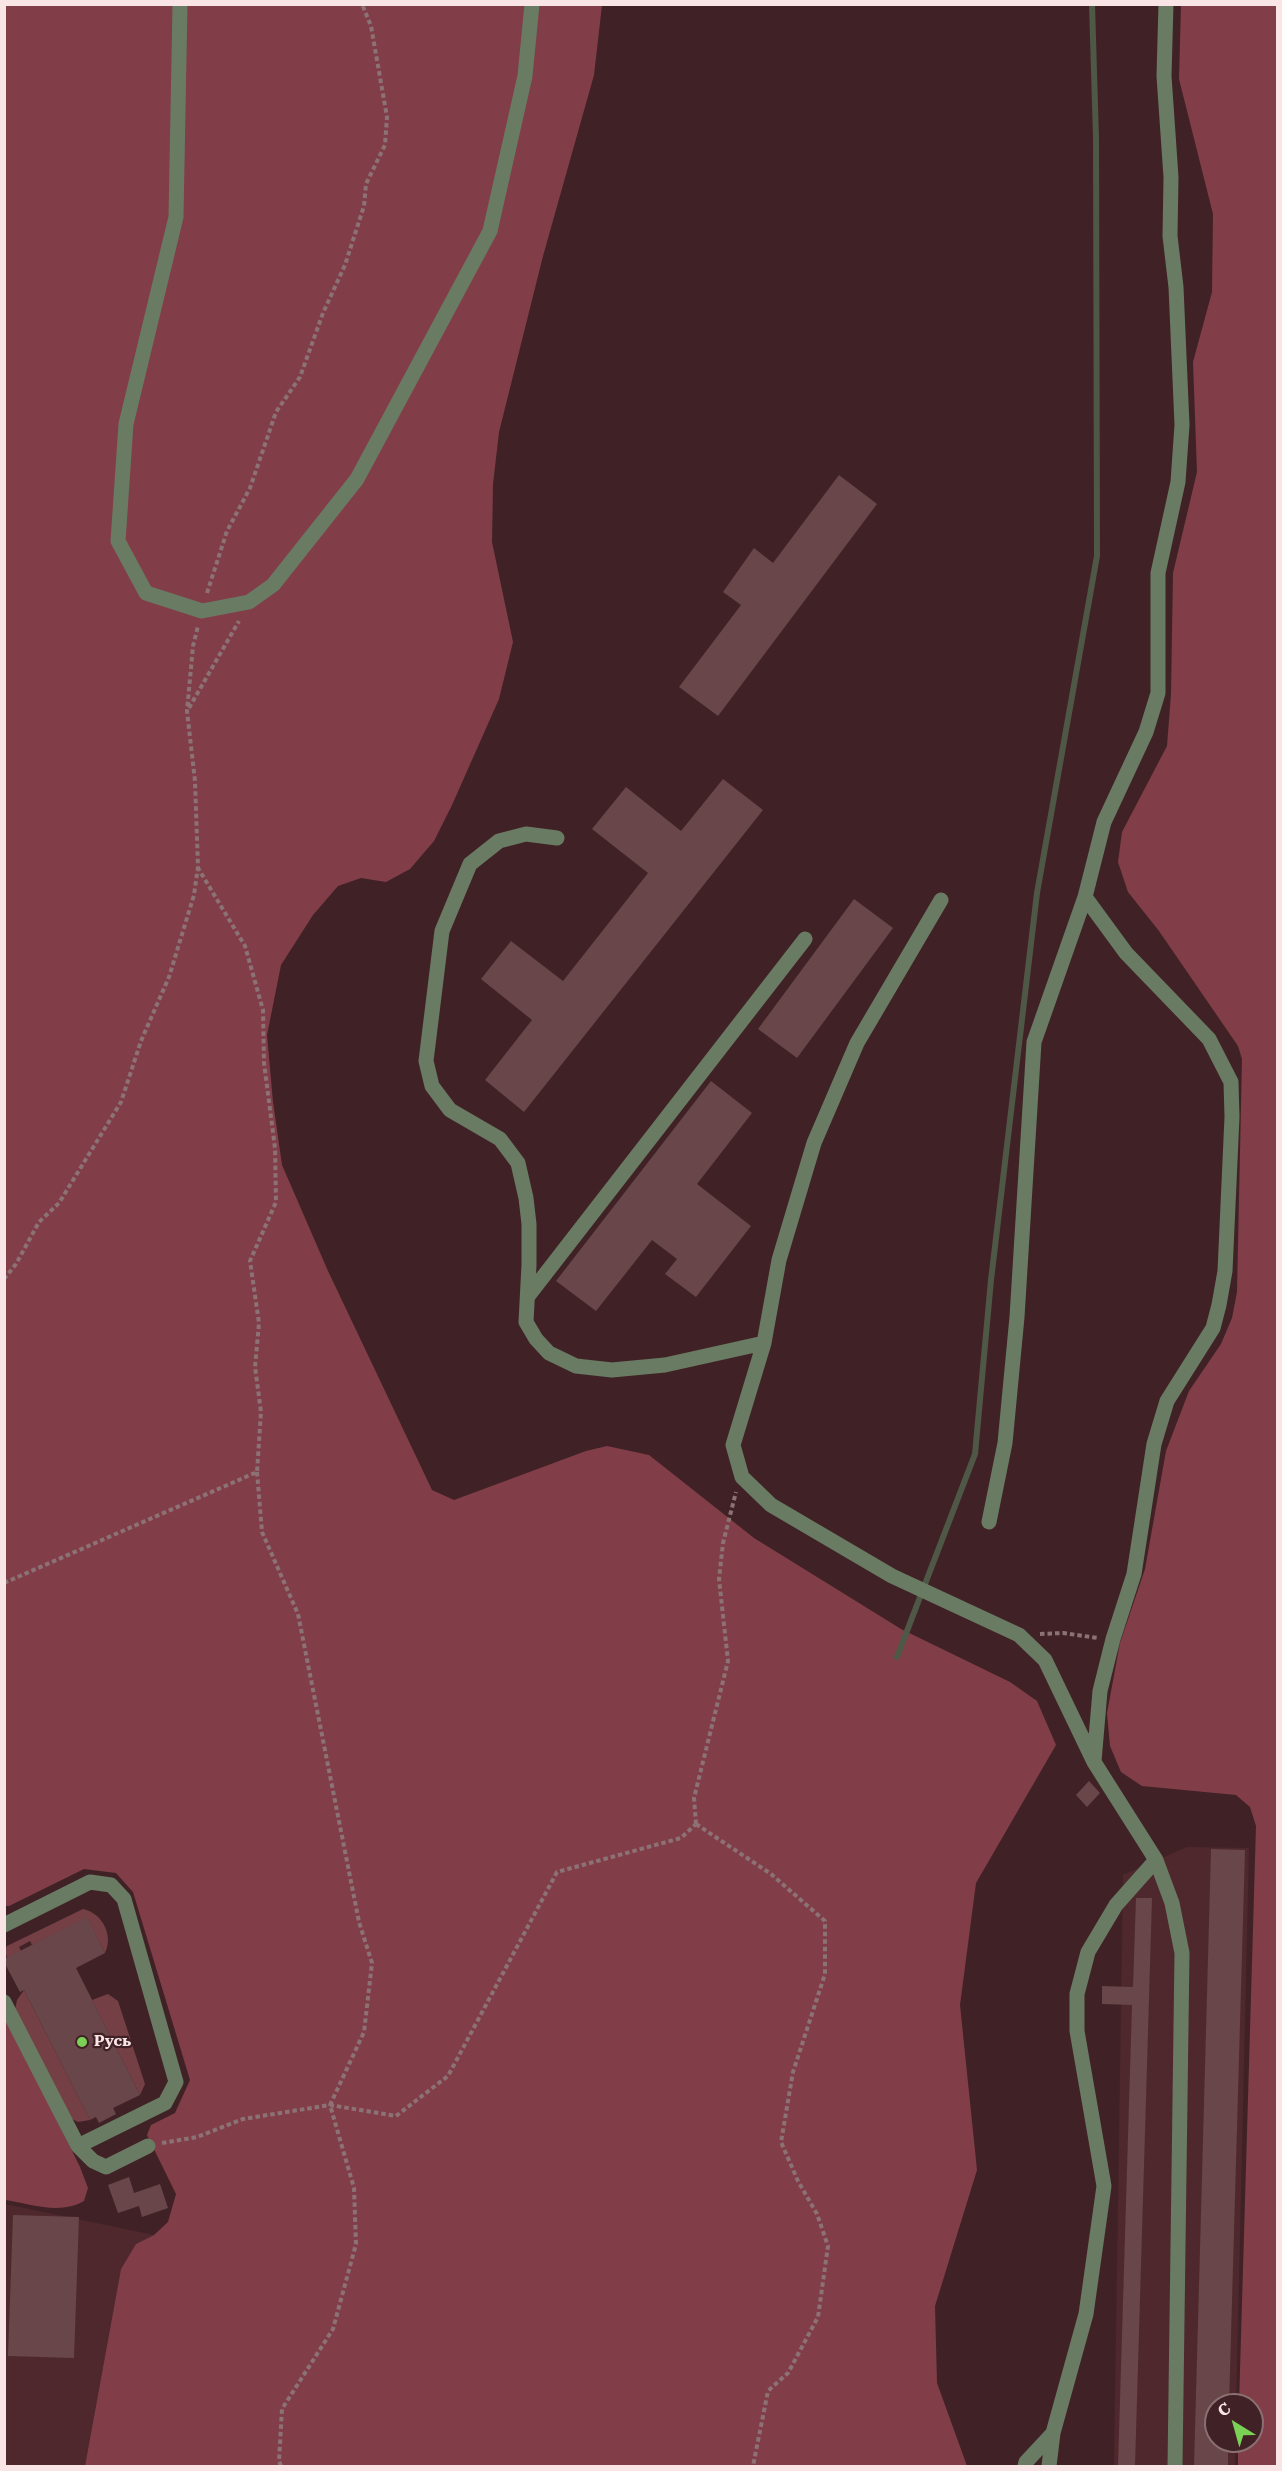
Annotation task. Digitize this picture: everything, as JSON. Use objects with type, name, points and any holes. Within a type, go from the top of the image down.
[{"type":"street","points":[[180,4],[176,217],[126,424],[118,541],[146,593],[202,611],[249,602],[273,585],[357,479],[490,231],[525,76],[532,4]]},
{"type":"street","points":[[989,1522],[1005,1443],[1016,1329],[1034,1042],[1085,897],[1104,822],[1146,732],[1158,693],[1158,573],[1178,482],[1182,425],[1176,287],[1170,236],[1171,177],[1164,76],[1166,4]]},
{"type":"street","points":[[557,838],[526,834],[499,841],[470,864],[442,931],[426,1060],[432,1086],[450,1110],[500,1139],[518,1163],[526,1198],[529,1295],[526,1322],[536,1339],[549,1353],[576,1366],[612,1370],[665,1365],[764,1343]]},
{"type":"street","points":[[1085,897],[1126,953],[1209,1039],[1230,1082],[1232,1117],[1225,1271],[1219,1305],[1213,1328],[1167,1401],[1154,1444],[1134,1575],[1113,1639],[1100,1691],[1094,1762]]},
{"type":"street","points":[[942,900],[857,1043],[814,1143],[779,1260],[764,1343],[733,1445],[742,1477],[771,1505],[892,1576],[1019,1635],[1045,1660],[1094,1762],[1156,1860],[1172,1903],[1182,1953],[1175,2466]]},
{"type":"street","points":[[529,1295],[805,939]]},
{"type":"street","points":[[1049,2466],[1053,2433],[1086,2314],[1104,2186],[1077,2031],[1077,1994],[1088,1952],[1116,1905],[1156,1860]]},
{"type":"street","points":[[4,1925],[90,1882],[111,1885],[123,1899],[176,2082],[165,2103],[78,2146]]},
{"type":"street","points":[[4,2002],[78,2146],[93,2161],[106,2167],[148,2145]]},
{"type":"street","points":[[1025,2466],[1053,2433]]},
{"type":"path","points":[[4,1279],[16,1264],[39,1222],[59,1203],[121,1102],[141,1041],[169,977],[194,895],[198,867],[195,781],[187,711],[193,646],[227,531],[250,488],[276,412],[300,376],[323,313],[345,266],[364,206],[366,184],[385,145],[387,117],[371,26],[362,4]]},
{"type":"path","points":[[187,711],[249,602]]},
{"type":"path","points":[[198,867],[245,946],[263,1010],[264,1063],[275,1148],[276,1202],[250,1261],[258,1323],[255,1367],[261,1412],[257,1472],[262,1532],[298,1614],[359,1922],[372,1963],[364,2032],[330,2105],[354,2188],[356,2244],[333,2329],[282,2409],[279,2462],[281,2466]]},
{"type":"path","points":[[4,1582],[257,1472]]},
{"type":"path","points":[[696,1824],[694,1798],[728,1661],[719,1579],[729,1515],[742,1477]]},
{"type":"path","points":[[1019,1635],[1063,1633],[1113,1639]]},
{"type":"path","points":[[148,2145],[197,2138],[243,2119],[330,2105],[396,2116],[448,2076],[557,1872],[681,1838],[696,1824]]},
{"type":"path","points":[[696,1824],[771,1874],[825,1921],[825,1974],[793,2072],[781,2142],[798,2181],[817,2214],[828,2246],[818,2317],[788,2373],[768,2391],[753,2466]]},
{"type":"shaded area","points":[[4,5],[602,5],[594,75],[543,256],[499,432],[493,484],[492,542],[513,642],[499,699],[434,841],[410,869],[386,882],[361,878],[338,886],[313,915],[281,965],[267,1035],[282,1165],[328,1271],[432,1490],[454,1500],[586,1451],[607,1446],[649,1455],[754,1538],[901,1629],[1010,1682],[1037,1701],[1056,1745],[976,1883],[960,2005],[977,2170],[935,2306],[937,2383],[967,2466],[85,2466],[121,2269],[136,2244],[154,2235],[168,2222],[176,2194],[147,2135],[151,2125],[175,2113],[190,2080],[133,1892],[116,1873],[84,1869],[5,1906]]},
{"type":"shaded area","points":[[1181,5],[1278,5],[1277,2466],[1238,2466],[1238,2453],[1264,2453],[1264,2393],[1239,2393],[1256,1826],[1250,1807],[1236,1795],[1142,1786],[1121,1772],[1110,1746],[1107,1713],[1120,1643],[1145,1569],[1166,1451],[1189,1391],[1221,1344],[1232,1318],[1237,1292],[1242,1059],[1238,1046],[1159,931],[1128,892],[1118,862],[1122,832],[1167,746],[1171,694],[1173,573],[1197,472],[1193,362],[1212,292],[1213,214],[1179,79]]},
{"type":"shaded area","points":[[1187,1847],[1249,1848],[1236,2393],[1204,2393],[1204,2453],[1235,2453],[1235,2466],[1114,2466],[1123,1875]]},
{"type":"shaded area","points":[[83,1909],[96,1915],[107,1932],[105,1953],[87,1918],[32,1945],[30,1941],[19,1947],[21,1951],[7,1958],[5,1950],[7,1946]]},
{"type":"shaded area","points":[[24,1990],[90,2120],[78,2122],[70,2118],[15,2010],[17,2000]]},
{"type":"shaded area","points":[[108,1994],[118,2001],[145,2084],[140,2095],[92,2000]]},
{"type":"shaded area","points":[[4,2014],[80,2167],[88,2188],[84,2201],[75,2205],[55,2208],[5,2200]]},
{"type":"shaded area","points":[[5,2204],[154,2235],[136,2244],[121,2269],[85,2466],[5,2466]]},
{"type":"building","points":[[839,475],[877,504],[718,716],[679,687],[741,605],[723,592],[754,548],[773,563]]},
{"type":"building","points":[[723,779],[763,810],[524,1112],[485,1080],[532,1020],[481,979],[511,941],[563,981],[648,873],[592,829],[626,787],[681,831]]},
{"type":"building","points":[[854,899],[893,928],[797,1058],[758,1029]]},
{"type":"building","points":[[711,1081],[752,1113],[697,1184],[751,1226],[696,1297],[665,1274],[677,1259],[652,1240],[596,1311],[556,1281]]},
{"type":"building","points":[[1089,1781],[1100,1793],[1087,1807],[1076,1795]]},
{"type":"building","points":[[1211,1849],[1245,1850],[1229,2393],[1204,2393],[1204,2453],[1228,2453],[1228,2466],[1194,2466]]},
{"type":"building","points":[[1136,1898],[1152,1898],[1135,2466],[1118,2466],[1132,2005],[1102,2004],[1102,1986],[1133,1987]]},
{"type":"building","name":"Русь","points":[[87,1917],[105,1953],[76,1968],[140,2095],[113,2108],[116,2114],[99,2123],[96,2117],[90,2120],[24,1990],[20,1992],[4,1962],[4,1959]]},
{"type":"building","points":[[129,2177],[134,2193],[160,2184],[168,2208],[142,2217],[139,2206],[118,2213],[108,2185]]},
{"type":"building","points":[[13,2215],[79,2217],[74,2358],[8,2356]]},
{"type":"waterway","points":[[897,1657],[975,1454],[991,1280],[1037,893],[1097,556],[1096,138],[1092,4]]},
{"type":"place","name":"Русь","points":[[82,2042]]}]
